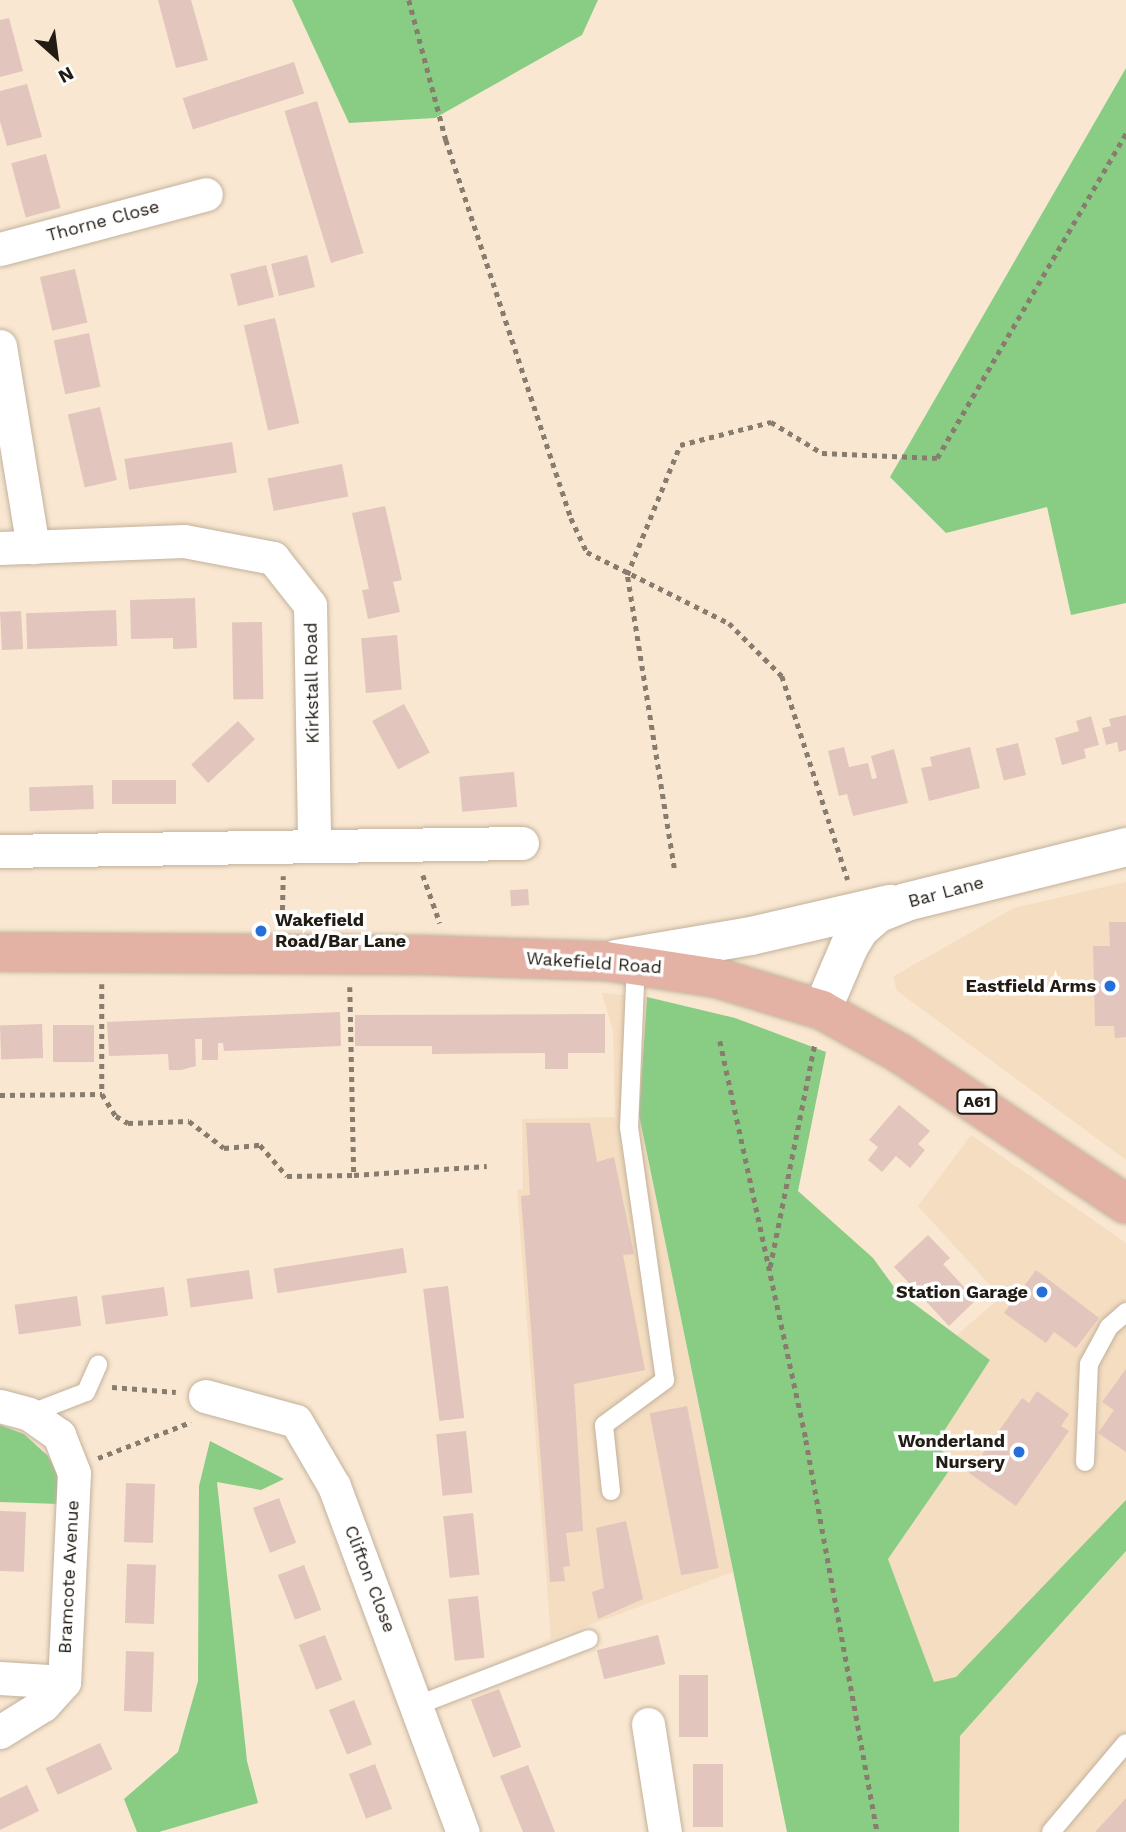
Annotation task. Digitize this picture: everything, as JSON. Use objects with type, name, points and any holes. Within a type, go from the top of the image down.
[{"type":"main road","name":"Bar Lane","points":[[821,1010],[836,971],[860,929],[877,914],[905,902],[1126,847]]},
{"type":"main road","points":[[621,962],[751,936],[855,908],[905,902]]},
{"type":"main road","name":"Wakefield Road","points":[[0,952],[349,954],[621,962],[717,978],[821,1010],[975,1100],[1126,1204]]},
{"type":"street","name":"Thorne Close","points":[[0,249],[206,194]]},
{"type":"street","points":[[0,346],[33,547]]},
{"type":"street","name":"Kirkstall Road","points":[[0,548],[184,541],[273,558],[310,605],[299,844]]},
{"type":"street","points":[[0,851],[299,844],[522,844]]},
{"type":"street","name":"Clifton Close","points":[[205,1396],[296,1422],[334,1486],[418,1705],[463,1832]]},
{"type":"street","points":[[14,1410],[59,1435],[74,1473]]},
{"type":"street","name":"Bramcote Avenue","points":[[64,1682],[74,1473]]},
{"type":"street","points":[[0,1678],[64,1682]]},
{"type":"street","points":[[0,1732],[43,1706],[64,1682]]},
{"type":"street","points":[[648,1724],[665,1832]]},
{"type":"lane","points":[[611,1491],[604,1425],[665,1380],[629,1128],[621,962]]},
{"type":"lane","points":[[1085,1462],[1088,1364],[1109,1327],[1126,1312]]},
{"type":"lane","points":[[14,1410],[86,1392],[98,1364]]},
{"type":"lane","points":[[418,1705],[589,1639]]},
{"type":"lane","points":[[1051,1832],[1126,1743]]},
{"type":"path","points":[[409,0],[446,140],[571,518],[587,552],[627,575],[729,623],[782,676],[855,908]]},
{"type":"path","points":[[674,867],[627,575],[680,445],[771,422],[822,453],[937,458],[1126,133]]},
{"type":"path","points":[[282,954],[299,844]]},
{"type":"path","points":[[411,845],[452,956]]},
{"type":"path","points":[[101,953],[102,1094],[108,1108],[128,1123],[188,1121],[224,1148],[260,1145],[287,1176],[354,1175],[487,1166]]},
{"type":"path","points":[[349,954],[354,1175]]},
{"type":"path","points":[[769,1271],[821,1010]]},
{"type":"path","points":[[720,1041],[806,1440],[877,1832]]},
{"type":"path","points":[[0,1095],[102,1094]]},
{"type":"path","points":[[74,1473],[93,1460],[200,1418],[205,1396],[116,1385],[107,1391]]},
{"type":"shaded area","points":[[1126,882],[1126,1160],[896,990],[894,976],[1014,908]]},
{"type":"shaded area","points":[[602,993],[647,997],[639,1115],[733,1572],[551,1639],[517,1190],[523,1190],[522,1119],[615,1117],[613,1031]]},
{"type":"shaded area","points":[[971,1135],[1126,1243],[1126,1500],[956,1678],[934,1682],[888,1559],[955,1462],[934,1446],[990,1360],[957,1335],[1001,1297],[918,1206]]},
{"type":"shaded area","points":[[1126,1551],[1126,1832],[959,1832],[960,1736]]},
{"type":"green space","points":[[292,0],[598,0],[582,35],[435,118],[349,123]]},
{"type":"green space","points":[[1126,68],[1126,603],[1071,615],[1047,507],[946,533],[890,477]]},
{"type":"green space","points":[[647,997],[735,1018],[826,1052],[798,1191],[873,1258],[897,1291],[990,1360],[935,1445],[955,1462],[888,1559],[934,1682],[956,1677],[1126,1500],[1126,1551],[960,1736],[959,1832],[787,1832],[639,1115]]},
{"type":"green space","points":[[0,1425],[24,1434],[48,1456],[57,1473],[59,1504],[0,1502]]},
{"type":"green space","points":[[210,1441],[284,1479],[261,1490],[217,1482],[247,1761],[258,1803],[159,1832],[137,1832],[124,1799],[178,1752],[198,1681],[199,1486]]},
{"type":"building","points":[[158,0],[191,0],[208,60],[176,68]]},
{"type":"building","points":[[9,18],[23,71],[0,77],[0,20]]},
{"type":"building","points":[[294,62],[304,93],[193,130],[183,98]]},
{"type":"building","points":[[27,84],[42,137],[7,146],[0,121],[0,91]]},
{"type":"building","points":[[317,101],[363,253],[331,263],[284,111]]},
{"type":"building","points":[[46,154],[60,208],[26,217],[11,163]]},
{"type":"building","points":[[307,255],[315,287],[279,296],[271,264]]},
{"type":"building","points":[[266,265],[274,297],[238,306],[230,274]]},
{"type":"building","points":[[75,269],[87,323],[52,331],[40,277]]},
{"type":"building","points":[[275,318],[299,423],[268,430],[244,325]]},
{"type":"building","points":[[89,333],[100,387],[65,394],[54,340]]},
{"type":"building","points":[[100,407],[117,480],[85,488],[68,414]]},
{"type":"building","points":[[232,442],[237,473],[129,490],[124,459]]},
{"type":"building","points":[[342,464],[348,496],[274,511],[267,479]]},
{"type":"building","points":[[385,506],[402,580],[393,582],[400,612],[368,619],[362,590],[369,589],[352,513]]},
{"type":"building","points":[[195,598],[197,648],[173,649],[173,638],[131,639],[130,600]]},
{"type":"building","points":[[116,610],[117,646],[27,649],[26,613]]},
{"type":"building","points":[[21,611],[23,649],[2,650],[0,612]]},
{"type":"building","points":[[262,622],[263,699],[233,700],[232,623]]},
{"type":"building","points":[[397,635],[402,690],[366,693],[361,638]]},
{"type":"building","points":[[404,704],[430,753],[398,769],[372,721]]},
{"type":"building","points":[[1126,715],[1126,750],[1119,752],[1117,742],[1106,745],[1102,728],[1111,726],[1109,719]]},
{"type":"building","points":[[1091,716],[1099,745],[1084,749],[1086,758],[1062,765],[1055,738],[1079,731],[1076,721]]},
{"type":"building","points":[[238,721],[255,739],[208,783],[191,765]]},
{"type":"building","points":[[1018,743],[1026,775],[1004,781],[996,749]]},
{"type":"building","points":[[844,747],[849,767],[868,763],[872,779],[877,778],[871,756],[894,749],[908,803],[853,816],[847,794],[839,796],[828,751]]},
{"type":"building","points":[[970,747],[980,788],[929,801],[921,768],[932,766],[930,757]]},
{"type":"building","points":[[514,772],[517,807],[462,812],[459,777]]},
{"type":"building","points":[[112,780],[176,780],[176,804],[112,804]]},
{"type":"building","points":[[93,785],[94,809],[30,811],[29,787]]},
{"type":"building","points":[[528,889],[529,905],[511,906],[510,890]]},
{"type":"building","name":"Eastfield Arms","points":[[1109,922],[1126,922],[1126,1037],[1115,1038],[1114,1026],[1095,1026],[1093,946],[1110,946]]},
{"type":"building","points":[[340,1012],[341,1046],[224,1051],[223,1043],[218,1043],[218,1060],[202,1060],[202,1039],[195,1039],[196,1066],[181,1070],[169,1070],[168,1054],[109,1056],[107,1022]]},
{"type":"building","points":[[605,1014],[605,1053],[568,1053],[568,1069],[545,1069],[545,1053],[432,1054],[432,1046],[355,1046],[355,1015]]},
{"type":"building","points":[[42,1024],[43,1058],[1,1059],[0,1025]]},
{"type":"building","points":[[53,1025],[94,1025],[94,1062],[53,1062]]},
{"type":"building","points":[[899,1105],[930,1131],[918,1144],[925,1150],[910,1168],[896,1156],[882,1172],[868,1160],[878,1147],[869,1140]]},
{"type":"building","points":[[526,1123],[590,1123],[597,1162],[614,1157],[634,1254],[623,1255],[645,1370],[574,1384],[583,1531],[566,1533],[570,1566],[563,1567],[565,1581],[550,1582],[521,1196],[530,1195]]},
{"type":"building","points":[[928,1235],[950,1258],[943,1264],[976,1300],[949,1326],[894,1267]]},
{"type":"building","points":[[403,1248],[407,1273],[278,1293],[274,1268]]},
{"type":"building","points":[[249,1270],[253,1299],[191,1307],[187,1279]]},
{"type":"building","name":"Station Garage","points":[[1036,1270],[1099,1318],[1076,1348],[1054,1332],[1046,1343],[1004,1313]]},
{"type":"building","points":[[448,1286],[464,1418],[439,1421],[423,1289]]},
{"type":"building","points":[[164,1287],[168,1316],[106,1324],[102,1296]]},
{"type":"building","points":[[77,1296],[81,1326],[19,1334],[15,1305]]},
{"type":"building","points":[[1126,1369],[1126,1452],[1098,1433],[1114,1410],[1102,1402]]},
{"type":"building","name":"Wonderland Nursery","points":[[1037,1391],[1069,1414],[1061,1426],[1069,1431],[1016,1506],[969,1473],[1022,1398],[1029,1403]]},
{"type":"building","points":[[687,1406],[718,1568],[681,1575],[650,1413]]},
{"type":"building","points":[[466,1431],[472,1493],[443,1496],[436,1434]]},
{"type":"building","points":[[126,1483],[155,1484],[153,1543],[124,1542]]},
{"type":"building","points":[[279,1498],[296,1543],[270,1553],[253,1508]]},
{"type":"building","points":[[0,1511],[26,1512],[24,1572],[0,1571]]},
{"type":"building","points":[[473,1513],[479,1575],[450,1578],[443,1516]]},
{"type":"building","points":[[626,1521],[643,1599],[598,1619],[592,1592],[604,1588],[596,1528]]},
{"type":"building","points":[[127,1564],[156,1565],[154,1624],[125,1623]]},
{"type":"building","points":[[304,1565],[321,1610],[295,1620],[278,1575]]},
{"type":"building","points":[[478,1596],[484,1658],[455,1661],[448,1599]]},
{"type":"building","points":[[325,1635],[342,1680],[316,1690],[299,1645]]},
{"type":"building","points":[[658,1635],[665,1664],[604,1679],[597,1650]]},
{"type":"building","points":[[126,1651],[154,1652],[152,1712],[124,1711]]},
{"type":"building","points":[[679,1675],[708,1675],[708,1737],[679,1737]]},
{"type":"building","points":[[499,1689],[521,1747],[493,1758],[471,1700]]},
{"type":"building","points":[[354,1700],[372,1745],[347,1755],[329,1710]]},
{"type":"building","points":[[100,1743],[112,1769],[58,1795],[46,1768]]},
{"type":"building","points":[[375,1764],[392,1809],[366,1819],[349,1774]]},
{"type":"building","points":[[693,1764],[723,1764],[723,1827],[693,1827]]},
{"type":"building","points":[[528,1765],[555,1832],[523,1832],[500,1776]]},
{"type":"building","points":[[27,1785],[39,1811],[0,1830],[0,1798]]},
{"type":"building","points":[[1126,1798],[1126,1832],[1095,1832],[1109,1817]]},
{"type":"place","name":"Wakefield Road/Bar Lane","points":[[261,931]]},
{"type":"place","name":"Eastfield Arms","points":[[1110,986]]},
{"type":"place","name":"Station Garage","points":[[1042,1292]]},
{"type":"place","name":"Wonderland Nursery","points":[[1019,1452]]}]
